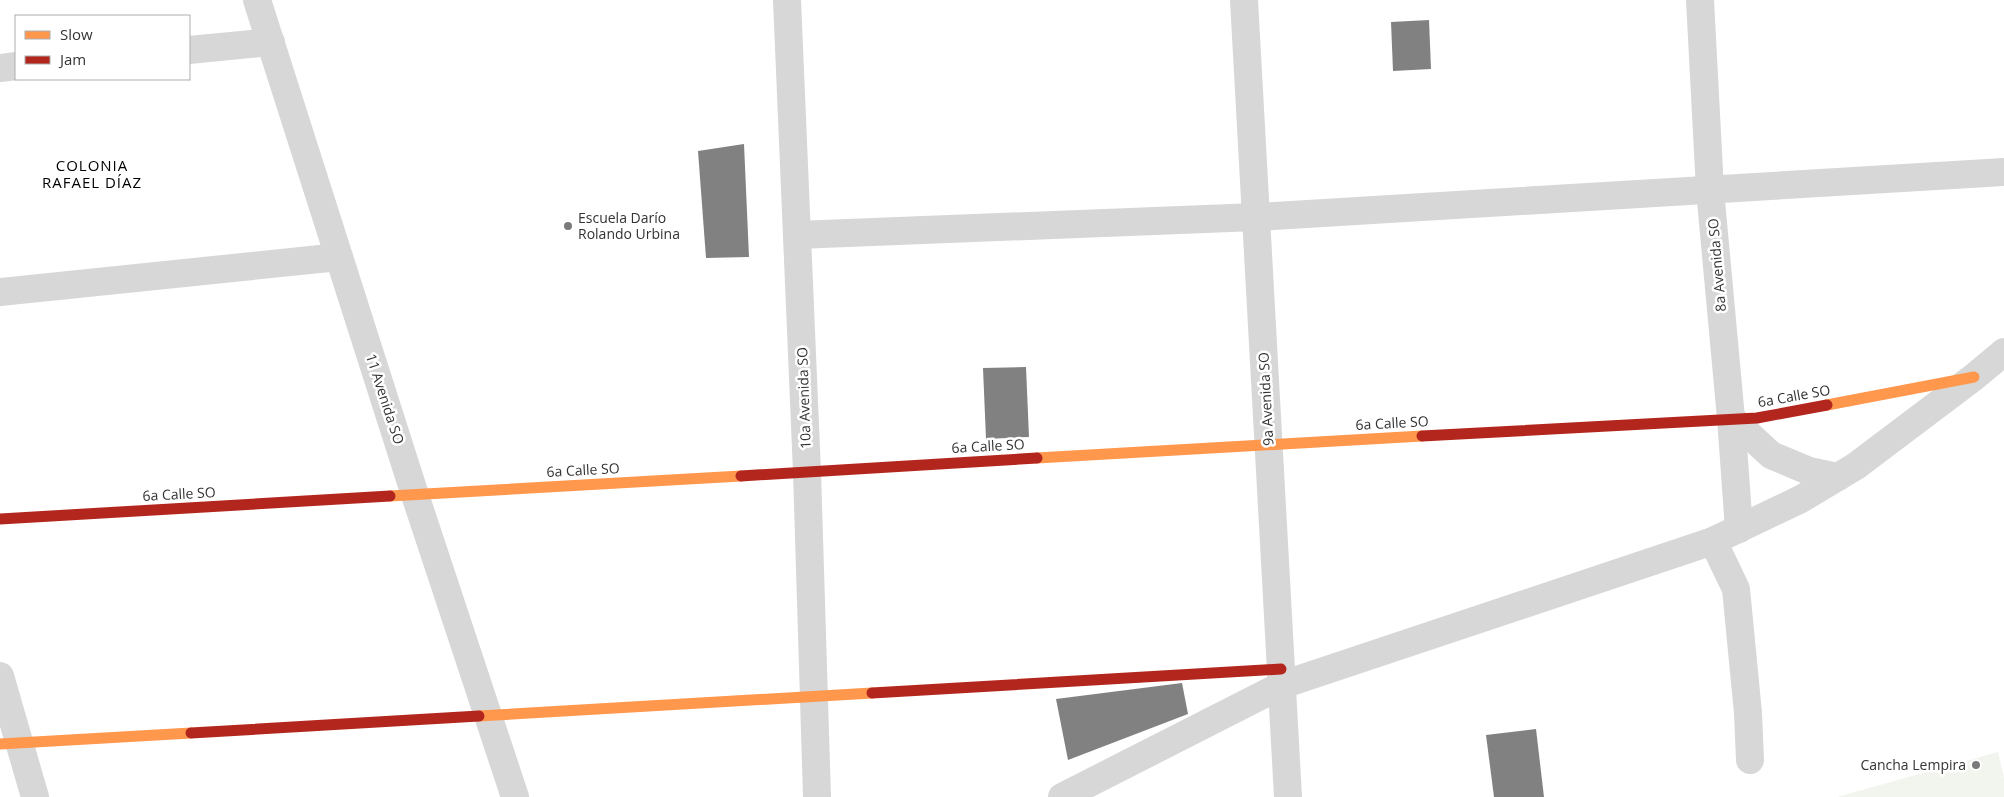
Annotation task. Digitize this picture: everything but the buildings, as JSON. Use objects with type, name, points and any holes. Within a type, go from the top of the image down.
[{"type":"street","name":"11 Avenida SO","points":[[257,0],[415,495],[515,797]]},
{"type":"street","name":"10a Avenida SO","points":[[788,0],[807,472],[817,797]]},
{"type":"street","name":"9a Avenida SO","points":[[1244,0],[1288,797]]},
{"type":"street","name":"8a Avenida SO","points":[[1700,0],[1710,190],[1739,529]]},
{"type":"street","points":[[190,50],[271,42]]},
{"type":"street","points":[[0,68],[15,66]]},
{"type":"street","points":[[797,234],[1256,217],[2004,172]]},
{"type":"street","points":[[0,292],[339,257]]},
{"type":"street","points":[[1062,797],[1282,677],[1713,541],[1739,529],[1801,499],[1856,466],[2004,352]]},
{"type":"street","name":"6a Calle SO","points":[[0,519],[1757,418],[1974,377]]},
{"type":"street","points":[[1731,418],[1770,455],[1809,471],[1838,477]]},
{"type":"street","points":[[1713,541],[1736,589],[1748,713],[1750,760]]},
{"type":"street","points":[[0,676],[10,744],[35,797]]},
{"type":"street","points":[[10,744],[814,696],[1282,677]]},
{"type":"shaded area","name":"Cancha Lempira","points":[[1998,752],[2004,778],[2004,797],[1837,797]]},
{"type":"traffic: slow","points":[[1827,405],[1974,377]]},
{"type":"traffic: slow","points":[[1037,458],[1422,436]]},
{"type":"traffic: slow","points":[[390,496],[741,476]]},
{"type":"traffic: slow","points":[[479,716],[872,693]]},
{"type":"traffic: slow","points":[[0,744],[191,733]]},
{"type":"traffic: jam","points":[[1422,436],[1757,418],[1827,405]]},
{"type":"traffic: jam","points":[[741,476],[1037,458]]},
{"type":"traffic: jam","points":[[0,519],[390,496]]},
{"type":"traffic: jam","points":[[872,693],[1281,669]]},
{"type":"traffic: jam","points":[[191,733],[479,716]]},
{"type":"place","name":"Escuela Darío Rolando Urbina","points":[[568,226]]},
{"type":"place","name":"Cancha Lempira","points":[[1976,765]]},
{"type":"district","name":"COLONIA RAFAEL DÍAZ","points":[[92,174]]}]
